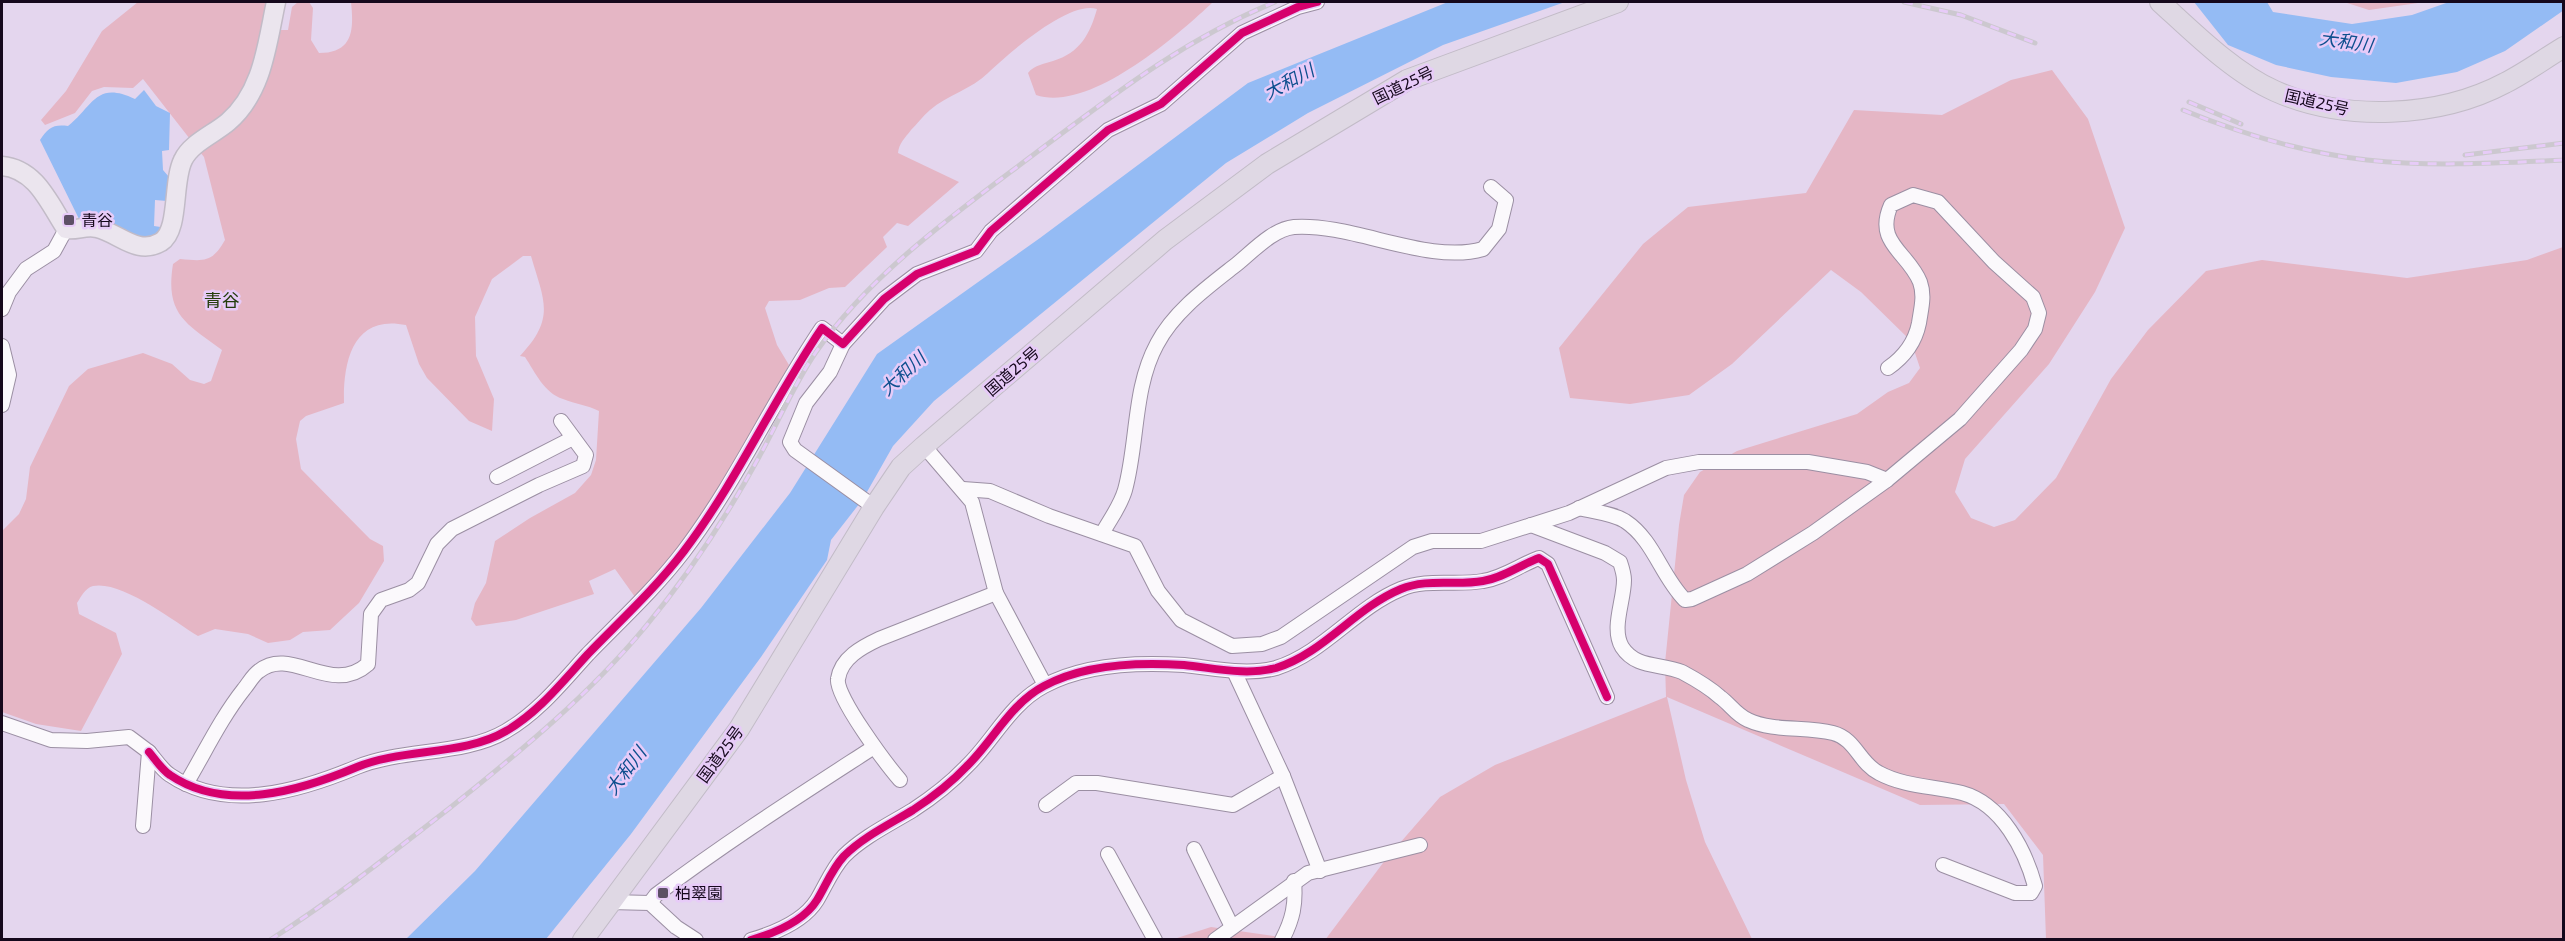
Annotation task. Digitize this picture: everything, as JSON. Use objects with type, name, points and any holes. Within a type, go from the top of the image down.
[{"type":"highway","name":"国道25号","points":[[583,939],[739,729],[867,502],[924,446],[1165,240],[1267,164],[1407,80],[1618,2]]},
{"type":"highway","name":"国道25号","points":[[2160,2],[2198,38],[2273,90],[2303,102],[2355,111],[2411,109],[2456,102],[2504,84],[2564,47]]},
{"type":"main road","points":[[2,166],[25,172],[38,185],[66,229],[99,228],[131,245],[148,246],[160,243],[172,229],[176,182],[183,159],[229,122],[249,97],[262,68],[276,2]]},
{"type":"street","points":[[867,502],[795,450],[790,442],[806,403],[830,372],[843,344],[884,299],[917,274],[976,251],[991,231],[1108,130],[1161,104],[1242,33],[1298,7],[1317,2]]},
{"type":"street","points":[[1102,534],[1118,510],[1125,490],[1145,370],[1157,343],[1173,320],[1213,283],[1277,232],[1293,227],[1392,241],[1456,254],[1483,249],[1499,229],[1506,200],[1491,187]]},
{"type":"street","points":[[1580,507],[1615,516],[1638,532],[1685,600],[1710,593],[1747,574],[1813,533],[1887,480],[1960,419],[2021,350],[2035,329],[2038,313],[2033,297],[1994,262],[1952,214],[1938,202],[1913,195],[1891,205],[1885,218],[1890,240],[1920,282],[1923,298],[1916,336],[1898,361],[1888,368]]},
{"type":"street","points":[[2,309],[9,292],[26,269],[54,251],[66,229]]},
{"type":"street","points":[[2,723],[51,740],[87,741],[129,737],[149,752],[168,774],[186,784],[222,795],[251,796],[325,781],[380,758],[473,744],[507,731],[535,711],[638,605],[684,551],[749,454],[804,354],[822,328],[843,344]]},
{"type":"street","points":[[2,345],[9,375],[2,405]]},
{"type":"street","points":[[186,784],[229,708],[260,670],[283,663],[337,676],[356,675],[368,664],[371,614],[381,600],[409,590],[418,583],[437,544],[452,529],[539,485],[584,466],[586,455],[561,421]]},
{"type":"street","points":[[497,477],[573,438]]},
{"type":"street","points":[[924,446],[972,502],[996,593],[1045,685]]},
{"type":"street","points":[[963,489],[983,489],[1135,546],[1158,591],[1181,620],[1232,646],[1262,644],[1281,637],[1413,547],[1432,541],[1481,541],[1580,507],[1666,468],[1699,462],[1808,462],[1867,472],[1887,480]]},
{"type":"street","points":[[1531,525],[1605,553],[1620,562],[1624,578],[1617,635],[1622,647],[1634,661],[1680,671],[1707,686],[1750,721],[1773,727],[1832,732],[1846,738],[1866,765],[1895,781],[1964,794],[1983,804],[1999,818],[2015,838],[2030,868],[2035,886],[2031,893],[2015,893],[1943,865]]},
{"type":"street","points":[[751,939],[787,926],[806,912],[817,901],[829,876],[844,856],[948,785],[970,764],[1005,720],[1045,685],[1108,667],[1152,662],[1234,671],[1275,668],[1296,660],[1375,601],[1403,588],[1425,582],[1468,584],[1487,581],[1539,558],[1548,564],[1607,697]]},
{"type":"street","points":[[900,780],[874,747],[840,691],[837,680],[843,665],[862,647],[996,593]]},
{"type":"street","points":[[1234,671],[1283,776],[1320,871]]},
{"type":"street","points":[[650,903],[656,895],[718,847],[774,814],[874,747]]},
{"type":"street","points":[[143,826],[149,752]]},
{"type":"street","points":[[1046,805],[1076,783],[1097,783],[1233,805],[1283,776]]},
{"type":"street","points":[[1215,939],[1308,873],[1420,845]]},
{"type":"street","points":[[1194,849],[1232,927]]},
{"type":"street","points":[[1108,854],[1155,939]]},
{"type":"street","points":[[1282,939],[1291,922],[1296,904],[1294,881]]},
{"type":"street","points":[[610,902],[650,903],[676,927],[696,939]]},
{"type":"shaded area","points":[[138,2],[270,2],[264,30],[288,30],[292,7],[298,2],[309,2],[313,8],[311,40],[319,53],[339,49],[349,38],[352,22],[351,2],[1213,2],[1155,51],[1106,82],[1081,93],[1057,98],[1036,95],[1028,73],[1030,70],[1077,48],[1091,27],[1097,9],[1085,8],[1071,13],[1040,30],[982,79],[944,100],[925,115],[903,141],[898,153],[959,182],[908,226],[897,223],[883,237],[887,247],[845,287],[829,288],[800,300],[769,301],[765,308],[777,345],[789,365],[741,456],[672,556],[635,597],[615,569],[589,581],[594,594],[516,620],[476,626],[471,619],[475,603],[486,583],[495,541],[575,493],[591,475],[596,460],[599,411],[563,399],[550,392],[525,357],[520,356],[539,331],[544,309],[543,297],[531,256],[523,256],[492,279],[475,317],[476,356],[494,399],[492,431],[469,421],[427,378],[419,364],[406,325],[388,323],[374,327],[363,334],[355,344],[346,372],[344,403],[306,416],[300,421],[296,439],[301,469],[370,539],[383,546],[384,561],[359,603],[330,630],[303,632],[290,640],[268,643],[248,634],[215,629],[198,636],[132,595],[105,586],[90,587],[77,603],[79,614],[116,633],[122,654],[81,731],[36,724],[2,712],[2,531],[19,514],[26,499],[30,467],[69,386],[88,369],[143,353],[172,364],[190,380],[204,384],[211,381],[222,350],[188,324],[175,306],[172,295],[173,264],[180,259],[207,259],[216,253],[225,240],[204,157],[143,79],[133,88],[104,87],[92,91],[75,113],[45,125],[41,120],[66,91],[102,31]]},
{"type":"shaded area","points":[[2344,2],[2425,2],[2369,10]]},
{"type":"shaded area","points":[[2052,70],[2088,119],[2125,228],[2095,292],[2049,364],[1965,459],[1955,492],[1971,518],[1994,527],[2015,520],[2056,478],[2111,379],[2148,330],[2206,271],[2262,260],[2407,278],[2527,260],[2563,247],[2563,939],[2046,939],[2043,855],[2004,804],[1920,805],[1667,697],[1686,780],[1705,842],[1752,939],[1325,940],[1386,859],[1440,797],[1495,765],[1666,697],[1665,663],[1679,525],[1684,495],[1700,472],[1737,451],[1857,414],[1888,392],[1909,383],[1920,368],[1911,341],[1861,292],[1831,270],[1732,364],[1689,395],[1630,404],[1570,398],[1559,348],[1643,244],[1688,207],[1806,193],[1854,110],[1942,115],[2011,80]]},
{"type":"shaded area","points":[[1211,927],[1295,939],[1171,940]]},
{"type":"water","name":"大和川","points":[[1448,2],[1565,2],[1443,45],[1308,113],[1226,163],[934,401],[893,446],[863,499],[831,540],[827,560],[761,657],[631,834],[546,939],[405,940],[475,871],[701,608],[790,493],[877,354],[1040,238],[1248,83]]},
{"type":"water","name":"大和川","points":[[2194,2],[2267,2],[2273,12],[2352,24],[2412,15],[2449,2],[2563,2],[2564,10],[2505,51],[2457,72],[2396,83],[2331,77],[2276,65],[2228,45]]},
{"type":"water","points":[[144,90],[156,106],[170,113],[169,150],[162,151],[163,170],[169,177],[167,201],[155,200],[154,226],[167,228],[149,242],[81,223],[40,140],[51,128],[68,126],[103,94],[112,92],[135,99]]},
{"type":"railway","points":[[270,940],[362,875],[477,786],[578,699],[601,676],[646,626],[721,523],[766,444],[800,377],[816,352],[838,323],[889,270],[974,199],[1120,90],[1179,51],[1241,17],[1275,2]]},
{"type":"railway","points":[[1904,2],[1961,15],[2035,43]]},
{"type":"railway","points":[[2189,102],[2241,124]]},
{"type":"railway","points":[[2183,110],[2274,141],[2343,157],[2441,164],[2564,160]]},
{"type":"railway","points":[[2465,155],[2564,143]]},
{"type":"cycle path","points":[[149,752],[167,773],[192,787],[215,793],[263,794],[312,784],[375,761],[471,744],[506,731],[550,696],[650,591],[684,551],[721,497],[787,383],[822,328],[843,344],[884,299],[917,274],[976,251],[991,231],[1108,130],[1161,104],[1242,33],[1298,7],[1317,2]]},
{"type":"cycle path","points":[[751,940],[779,930],[805,914],[817,900],[840,861],[851,849],[935,795],[948,784],[976,756],[1021,703],[1032,694],[1044,686],[1076,673],[1112,666],[1149,664],[1242,671],[1276,668],[1309,652],[1369,607],[1401,589],[1421,584],[1490,579],[1539,558],[1548,564],[1607,697]]},
{"type":"place","name":"青谷","points":[[69,220]]},
{"type":"place","name":"柏翠園","points":[[663,893]]},
{"type":"district","name":"青谷","points":[[222,301]]}]
